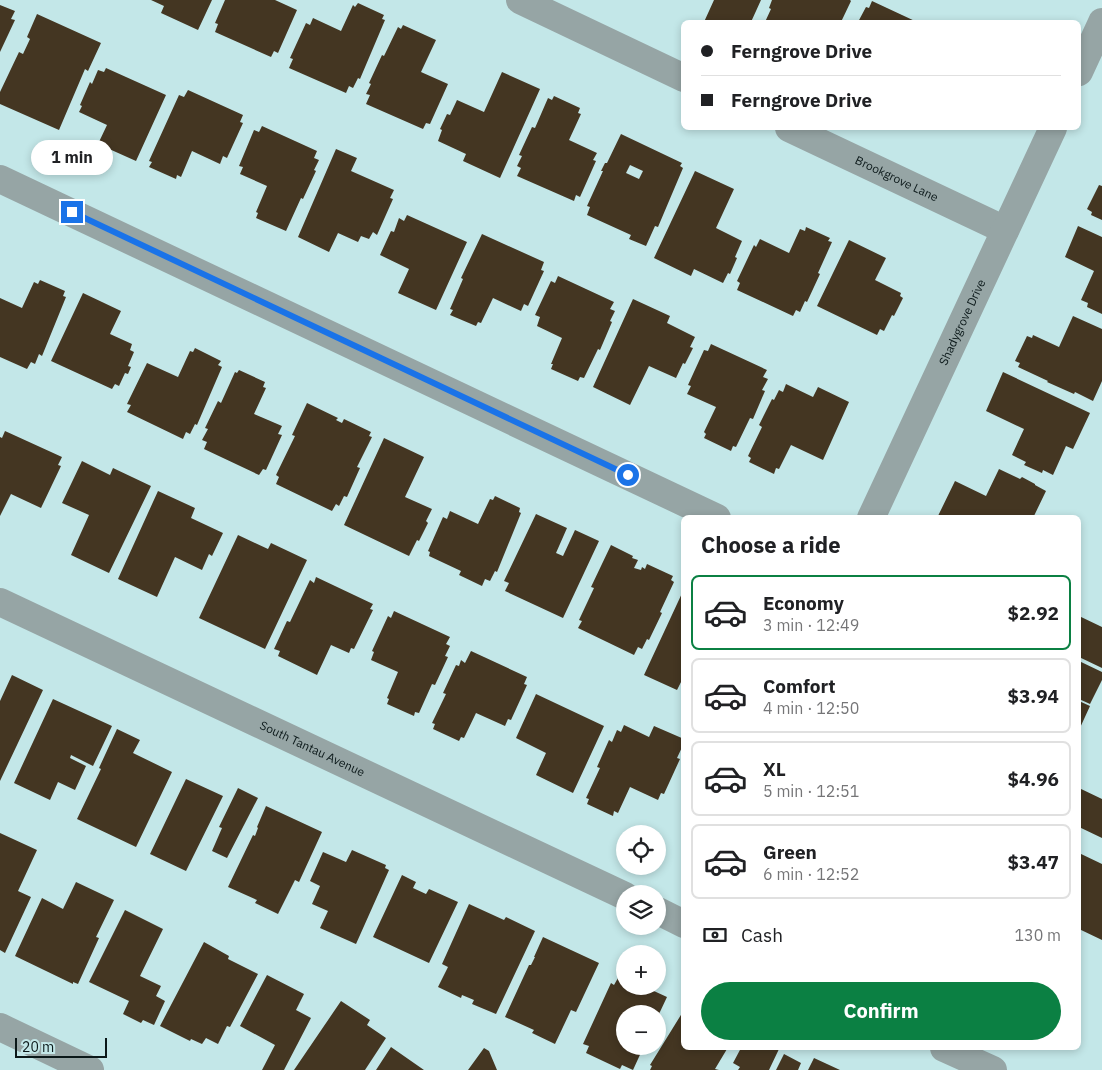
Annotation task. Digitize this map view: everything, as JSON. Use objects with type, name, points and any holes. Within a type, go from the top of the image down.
[{"type":"street","points":[[520,0],[681,77]]},
{"type":"street","points":[[1081,68],[1102,22]]},
{"type":"street","name":"Brookgrove Lane","points":[[793,130],[1005,230]]},
{"type":"street","name":"Shadygrove Drive","points":[[872,515],[1052,130]]},
{"type":"street","points":[[0,179],[712,515]]},
{"type":"street","name":"South Tantau Avenue","points":[[0,602],[616,892]]},
{"type":"street","points":[[0,1027],[90,1070]]},
{"type":"street","points":[[948,1050],[993,1070]]},
{"type":"building","points":[[151,0],[212,0],[198,30],[161,13],[164,6]]},
{"type":"building","points":[[225,0],[275,0],[297,10],[278,53],[274,51],[271,57],[215,32],[218,24],[215,23]]},
{"type":"building","points":[[714,0],[761,0],[752,20],[705,20]]},
{"type":"building","points":[[772,0],[851,1],[842,20],[766,20],[771,9],[769,8]]},
{"type":"building","points":[[872,1],[913,20],[859,20],[866,7],[869,8]]},
{"type":"building","points":[[358,3],[384,15],[382,19],[385,20],[360,79],[358,78],[353,88],[349,86],[346,93],[289,68],[293,59],[290,58],[306,23],[310,25],[313,18],[341,31],[353,5],[355,7]]},
{"type":"building","points":[[0,5],[15,11],[11,19],[15,20],[0,52]]},
{"type":"building","points":[[37,14],[101,43],[88,71],[85,69],[59,130],[0,104],[0,92],[19,52],[23,54],[30,39],[27,37]]},
{"type":"building","points":[[403,25],[436,40],[421,72],[448,84],[430,124],[426,123],[423,129],[366,104],[370,95],[366,94],[371,84],[369,83],[382,55],[384,56],[398,27],[401,29]]},
{"type":"building","points":[[106,68],[166,95],[136,161],[98,144],[107,125],[79,112],[90,82],[92,84],[98,70],[104,72]]},
{"type":"building","points":[[502,72],[540,89],[500,178],[463,161],[466,154],[438,141],[442,130],[440,129],[447,114],[450,115],[457,100],[484,112]]},
{"type":"building","points":[[188,90],[243,115],[240,122],[243,123],[227,158],[223,156],[220,164],[192,151],[181,177],[177,175],[176,179],[149,167],[152,162],[149,161],[179,95],[184,97]]},
{"type":"building","points":[[554,96],[580,108],[578,113],[581,114],[569,140],[597,153],[593,160],[596,161],[580,197],[576,195],[574,201],[517,176],[521,168],[517,166],[522,156],[519,155],[532,127],[535,128],[548,98],[552,100]]},
{"type":"building","points":[[262,126],[317,151],[314,158],[319,160],[314,170],[316,171],[286,231],[256,218],[258,213],[256,212],[267,186],[240,174],[243,167],[239,166],[254,130],[259,132]]},
{"type":"building","points":[[621,134],[682,163],[680,166],[683,168],[658,227],[655,226],[646,246],[629,239],[631,235],[587,215],[590,207],[587,206],[603,171],[601,171],[605,163],[607,163]],"holes":[[[630,165],[643,171],[639,179],[626,173]]]},
{"type":"building","points":[[336,149],[357,158],[351,171],[394,190],[390,198],[393,199],[377,235],[373,232],[369,239],[361,236],[358,242],[338,233],[329,252],[298,237]]},
{"type":"building","points":[[695,171],[734,189],[716,228],[742,241],[730,274],[728,273],[723,283],[694,269],[691,276],[654,258]]},
{"type":"building","points":[[1099,185],[1102,186],[1102,220],[1091,215],[1092,212],[1087,209]]},
{"type":"building","points":[[407,215],[467,242],[436,310],[398,293],[409,269],[380,255],[391,231],[394,232],[399,218],[404,221]]},
{"type":"building","points":[[1078,226],[1102,237],[1102,314],[1087,307],[1088,303],[1081,300],[1094,271],[1065,257]]},
{"type":"building","points":[[806,227],[830,238],[828,241],[832,242],[818,273],[820,274],[807,302],[805,301],[800,312],[796,310],[793,316],[737,290],[740,283],[737,281],[754,245],[756,247],[760,239],[789,253],[800,229],[805,231]]},
{"type":"building","points":[[482,234],[544,262],[541,270],[544,271],[528,306],[524,304],[521,311],[493,298],[481,323],[478,322],[476,326],[450,315],[453,310],[450,309],[463,279],[461,278]]},
{"type":"building","points":[[849,240],[886,258],[875,280],[901,293],[900,296],[903,298],[884,331],[880,329],[877,335],[817,306]]},
{"type":"building","points":[[558,276],[614,302],[610,309],[615,311],[610,321],[612,322],[600,350],[598,349],[584,378],[580,377],[578,381],[551,369],[553,364],[551,364],[562,338],[537,326],[540,317],[535,315],[551,281],[555,283]]},
{"type":"building","points":[[40,280],[65,291],[63,296],[66,297],[42,356],[39,354],[35,364],[31,362],[27,369],[0,357],[0,298],[22,308],[34,282],[38,284]]},
{"type":"building","points":[[83,293],[121,311],[110,334],[132,344],[130,350],[134,352],[128,366],[131,367],[128,374],[125,373],[119,386],[115,384],[112,389],[51,361]]},
{"type":"building","points":[[633,299],[670,316],[667,323],[695,337],[690,347],[693,348],[676,378],[649,366],[630,405],[593,387]]},
{"type":"building","points":[[1073,316],[1102,329],[1102,381],[1093,401],[1047,382],[1018,367],[1020,363],[1015,361],[1027,336],[1032,338],[1033,335],[1059,347]]},
{"type":"building","points":[[711,344],[767,370],[763,377],[768,379],[762,390],[765,391],[753,419],[750,418],[736,447],[733,446],[731,451],[704,438],[706,434],[704,432],[716,407],[687,394],[691,386],[688,385],[704,350],[708,351]]},
{"type":"building","points":[[195,348],[221,361],[218,365],[222,367],[197,425],[195,424],[190,434],[186,432],[183,439],[127,412],[131,405],[127,404],[147,363],[178,377],[190,351],[193,352]]},
{"type":"building","points":[[239,370],[265,382],[263,387],[266,388],[254,414],[282,426],[278,434],[282,435],[266,470],[263,469],[259,475],[204,449],[207,442],[202,440],[208,429],[205,428],[218,401],[221,403],[235,372],[237,373]]},
{"type":"building","points":[[1003,372],[1090,413],[1073,449],[1066,446],[1053,475],[1043,470],[1042,473],[1024,465],[1026,462],[1012,455],[1024,429],[986,411]]},
{"type":"building","points":[[786,384],[813,397],[818,387],[849,402],[823,460],[791,445],[779,469],[776,468],[774,474],[749,462],[751,458],[748,456],[762,427],[759,425],[772,399],[774,400],[779,390],[783,392]]},
{"type":"building","points":[[307,403],[338,418],[336,420],[342,423],[344,419],[371,432],[369,436],[372,437],[357,467],[360,468],[347,497],[344,496],[339,506],[336,504],[332,511],[276,484],[279,477],[276,475],[295,436],[292,435]]},
{"type":"building","points":[[5,431],[62,457],[58,465],[61,466],[41,508],[11,494],[0,516],[0,437],[2,438]]},
{"type":"building","points":[[384,438],[424,457],[405,497],[432,509],[426,521],[428,523],[409,556],[344,525]]},
{"type":"building","points":[[82,461],[110,475],[113,468],[151,486],[109,573],[71,555],[89,515],[62,503]]},
{"type":"building","points":[[999,469],[1020,479],[1022,477],[1046,491],[1034,515],[938,515],[955,481],[986,496]]},
{"type":"building","points":[[158,491],[195,508],[191,518],[223,533],[212,556],[209,554],[202,570],[175,557],[157,597],[118,579]]},
{"type":"building","points":[[495,496],[520,508],[519,512],[521,513],[497,572],[495,571],[490,581],[485,579],[482,586],[459,575],[461,571],[429,556],[430,552],[428,551],[443,517],[447,519],[450,511],[478,524],[490,499],[493,500]]},
{"type":"building","points":[[536,514],[567,528],[556,553],[563,556],[575,530],[599,541],[563,618],[505,591],[509,583],[504,581]]},
{"type":"building","points":[[238,535],[268,549],[271,543],[307,560],[265,649],[199,618]]},
{"type":"building","points":[[611,545],[638,560],[634,568],[641,570],[642,567],[645,569],[647,564],[673,576],[671,580],[674,582],[649,640],[647,639],[642,649],[638,647],[634,655],[578,628],[582,621],[579,620],[594,588],[591,587]]},
{"type":"building","points":[[316,577],[373,604],[370,609],[373,610],[354,649],[351,648],[349,653],[331,645],[317,675],[278,656],[280,651],[274,649],[287,621],[290,622],[310,580],[314,583]]},
{"type":"building","points":[[681,595],[681,682],[677,690],[644,675]]},
{"type":"building","points":[[394,611],[450,637],[446,644],[450,646],[445,656],[448,657],[435,685],[432,684],[419,713],[415,712],[414,716],[387,704],[389,699],[387,698],[398,672],[371,660],[374,652],[372,651],[388,616],[391,618]]},
{"type":"building","points":[[1081,617],[1102,627],[1102,668],[1081,658]]},
{"type":"building","points":[[471,651],[527,677],[524,684],[527,685],[511,720],[508,719],[505,726],[476,713],[464,738],[461,737],[459,741],[433,729],[435,724],[432,723],[446,694],[443,693],[456,665],[459,666],[461,660],[465,663]]},
{"type":"building","points":[[1081,662],[1102,672],[1102,680],[1090,704],[1081,700]]},
{"type":"building","points":[[12,675],[43,690],[0,781],[0,701]]},
{"type":"building","points":[[536,694],[604,726],[573,793],[536,775],[546,753],[516,738]]},
{"type":"building","points":[[53,699],[112,726],[93,766],[71,755],[70,758],[86,766],[75,790],[58,782],[50,800],[14,783]]},
{"type":"building","points":[[1081,702],[1090,706],[1081,726]]},
{"type":"building","points":[[624,725],[649,737],[654,726],[681,738],[681,749],[677,758],[680,759],[664,794],[661,793],[658,800],[630,787],[618,813],[614,811],[613,816],[587,804],[589,799],[586,798],[600,768],[597,767],[609,740],[612,742],[617,730],[621,732]]},
{"type":"building","points":[[117,729],[140,740],[133,753],[172,772],[136,847],[77,819],[101,769],[99,768]]},
{"type":"building","points":[[186,779],[223,796],[186,871],[150,854]]},
{"type":"building","points":[[238,788],[258,798],[227,858],[212,851],[222,828],[219,827]]},
{"type":"building","points":[[1081,789],[1102,799],[1102,838],[1081,828]]},
{"type":"building","points":[[266,806],[322,832],[299,882],[295,880],[278,914],[255,903],[257,900],[228,887],[253,835],[255,836]]},
{"type":"building","points":[[0,833],[37,850],[18,891],[31,897],[5,953],[0,950]]},
{"type":"building","points":[[352,850],[386,865],[385,868],[389,870],[356,944],[320,928],[328,911],[312,904],[320,886],[310,881],[323,852],[346,862]]},
{"type":"building","points":[[1081,854],[1102,864],[1102,940],[1081,930]]},
{"type":"building","points":[[402,875],[416,882],[413,888],[426,894],[429,889],[458,902],[429,963],[373,937]]},
{"type":"building","points":[[76,882],[114,900],[96,937],[99,938],[78,984],[73,982],[73,984],[15,956],[42,898],[63,909]]},
{"type":"building","points":[[469,904],[504,920],[506,917],[535,931],[496,1014],[472,1004],[474,1000],[462,995],[461,998],[438,987],[448,967],[442,964]]},
{"type":"building","points":[[125,910],[163,929],[140,976],[161,986],[156,996],[165,1001],[154,1025],[143,1020],[141,1023],[123,1014],[129,1001],[89,982]]},
{"type":"building","points":[[543,937],[599,963],[576,1012],[571,1010],[555,1044],[532,1033],[534,1030],[505,1017]]},
{"type":"building","points":[[204,942],[229,956],[228,959],[258,974],[230,1027],[227,1026],[218,1044],[206,1038],[202,1044],[191,1039],[190,1041],[160,1026]]},
{"type":"building","points":[[267,975],[304,994],[296,1010],[311,1018],[284,1070],[262,1070],[275,1045],[240,1026]]},
{"type":"building","points":[[616,982],[616,995],[663,995],[667,997],[663,1005],[616,1005],[616,1055],[640,1055],[633,1070],[622,1065],[620,1069],[586,1053],[589,1046],[583,1044],[611,983],[614,985]]},
{"type":"building","points":[[341,1001],[370,1020],[367,1025],[386,1038],[365,1070],[294,1070]]},
{"type":"building","points":[[681,1015],[681,1050],[726,1050],[715,1069],[719,1070],[650,1070],[652,1066],[650,1065],[656,1055],[666,1055],[666,1039]]},
{"type":"building","points":[[391,1047],[424,1070],[376,1070]]},
{"type":"building","points":[[484,1048],[489,1051],[497,1070],[468,1070]]},
{"type":"building","points":[[740,1050],[779,1050],[769,1070],[738,1070],[740,1067],[733,1063]]},
{"type":"building","points":[[784,1054],[801,1063],[798,1070],[776,1070]]},
{"type":"building","points":[[814,1058],[840,1070],[808,1070]]},
{"type":"route","points":[[72,212],[628,475]]}]
